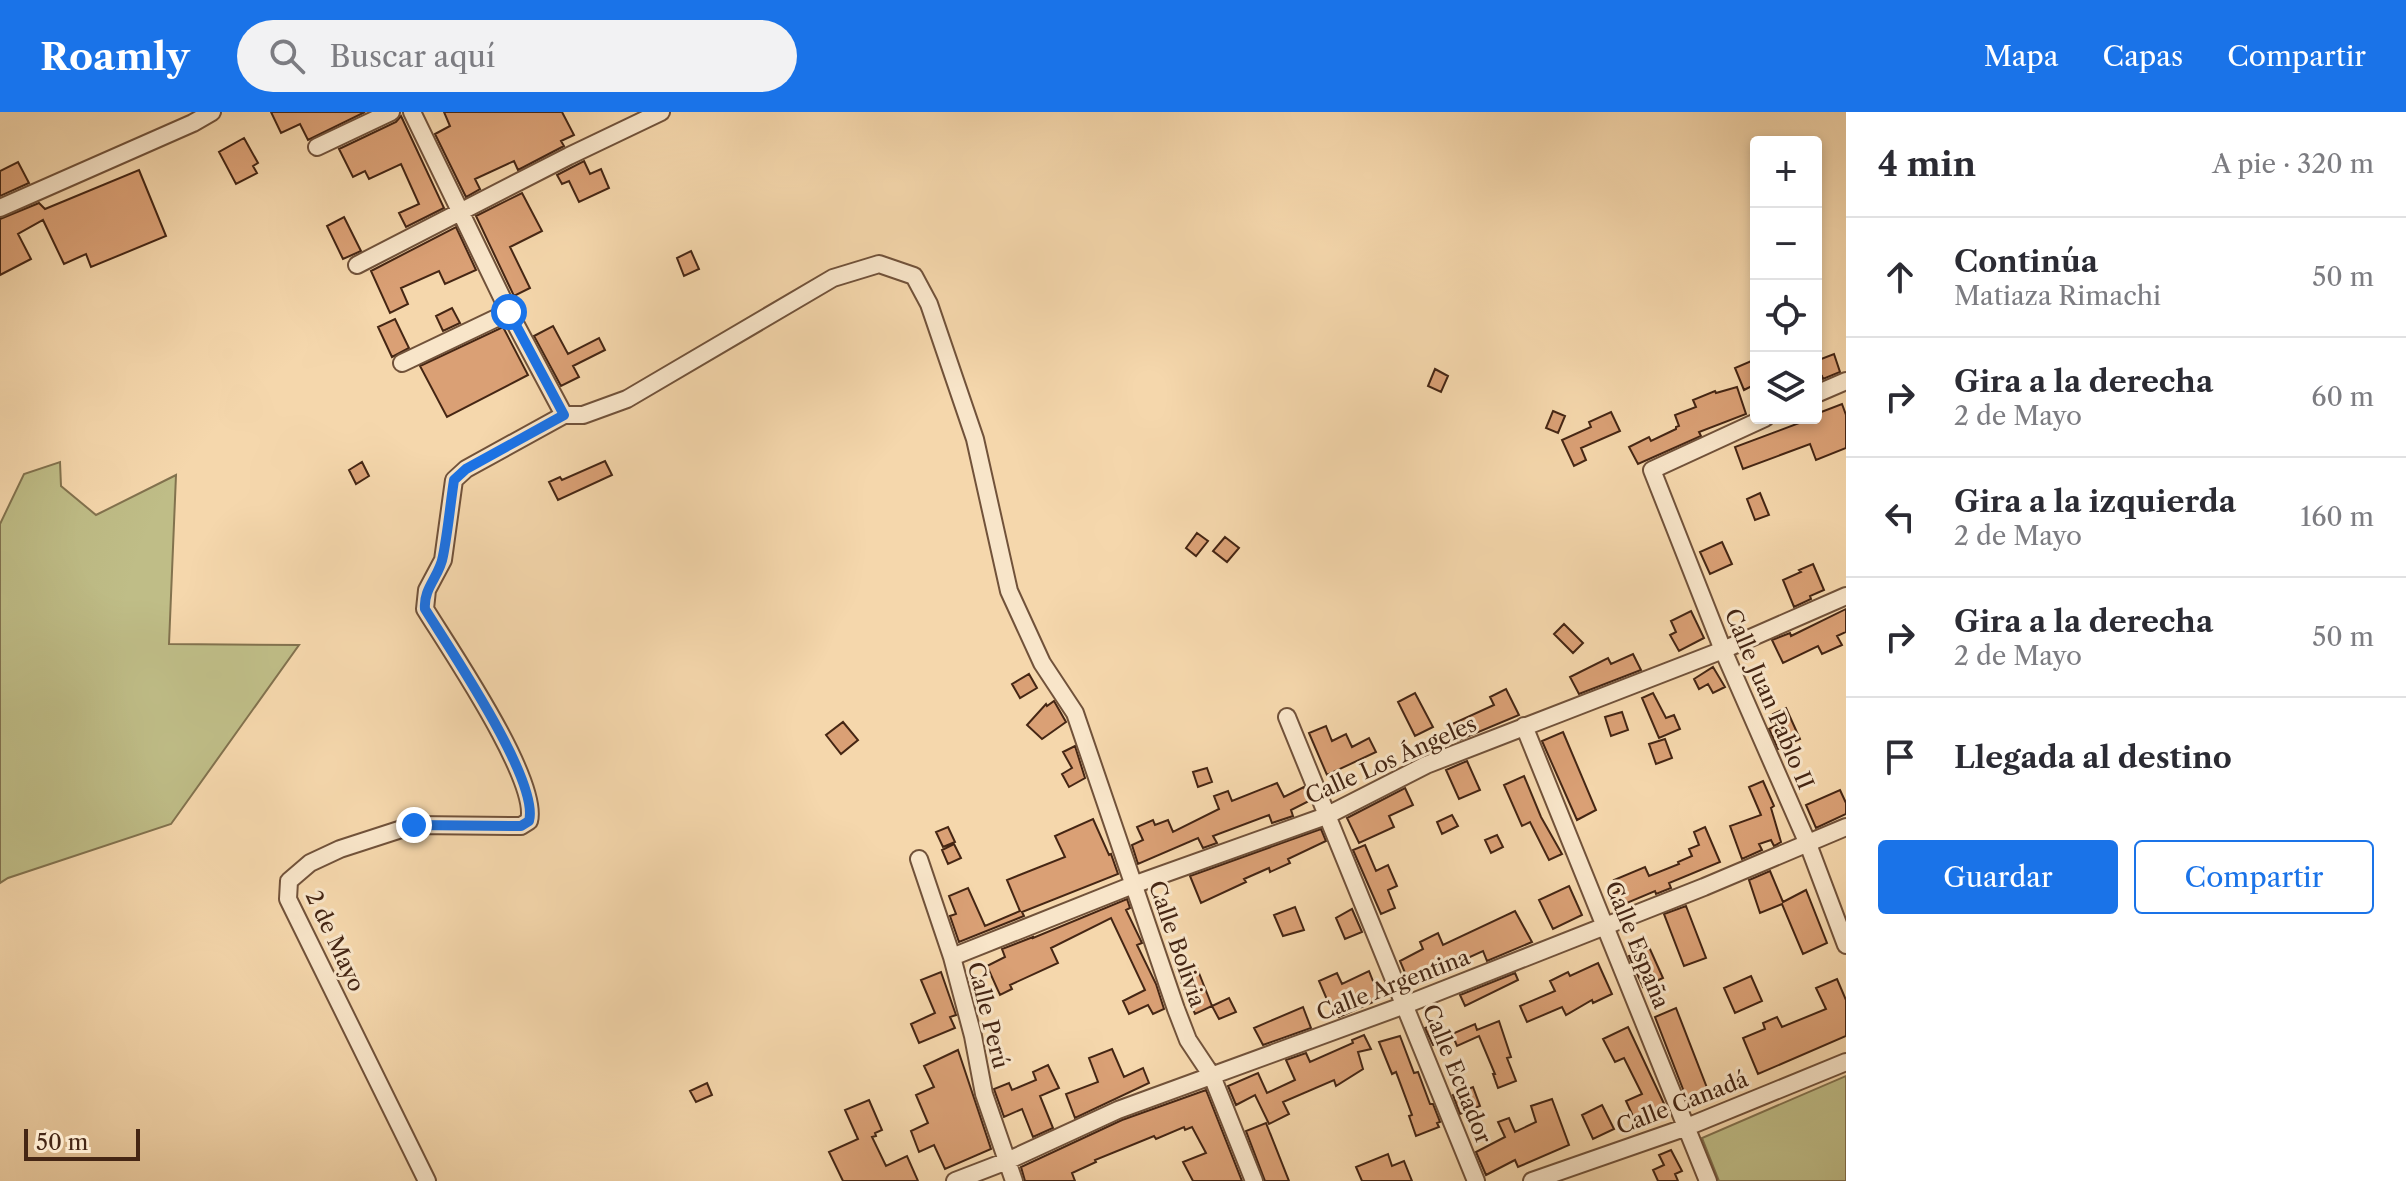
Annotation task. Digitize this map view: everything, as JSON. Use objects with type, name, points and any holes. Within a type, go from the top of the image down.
[{"type":"street","points":[[0,208],[192,117],[212,112]]},
{"type":"street","points":[[317,147],[391,112]]},
{"type":"street","points":[[412,112],[509,312],[564,415]]},
{"type":"street","points":[[357,265],[661,112]]},
{"type":"street","name":"Calle Bolivia","points":[[564,415],[583,415],[627,399],[833,278],[879,264],[914,276],[929,304],[975,439],[1009,591],[1042,663],[1075,713],[1188,1040],[1212,1076],[1254,1181]]},
{"type":"street","points":[[402,363],[509,312]]},
{"type":"street","points":[[1822,391],[1846,381]]},
{"type":"street","name":"2 de Mayo","points":[[427,1181],[288,899],[289,881],[310,863],[340,849],[414,825],[521,826],[529,821],[531,812],[523,785],[496,722],[425,609],[425,599],[443,560],[454,480],[466,469],[564,415]]},
{"type":"street","name":"Calle Juan Pablo II","points":[[1752,424],[1652,470],[1723,650],[1808,844],[1846,945]]},
{"type":"street","name":"Calle Los Ángeles","points":[[952,957],[1133,885],[1326,816],[1426,765],[1723,650],[1846,596]]},
{"type":"street","name":"Calle Ecuador","points":[[1287,717],[1476,1181]]},
{"type":"street","name":"Calle España","points":[[1524,726],[1708,1181]]},
{"type":"street","name":"Calle Argentina","points":[[955,1181],[1007,1161],[1118,1110],[1405,1005],[1846,827]]},
{"type":"street","name":"Calle Perú","points":[[919,859],[952,957],[973,1036],[984,1094],[1014,1181]]},
{"type":"street","name":"Calle Canadá","points":[[1532,1181],[1687,1127],[1846,1062]]},
{"type":"shaded area","points":[[60,462],[61,486],[96,515],[176,475],[169,644],[299,645],[171,824],[0,883],[0,524],[24,474]]},
{"type":"shaded area","points":[[1846,1076],[1846,1181],[1719,1181],[1702,1138]]},
{"type":"building","points":[[271,112],[365,112],[308,140],[300,124],[281,133]]},
{"type":"building","points":[[444,112],[562,112],[574,135],[561,141],[564,146],[518,170],[514,161],[475,179],[480,189],[466,197],[435,134],[450,126]]},
{"type":"building","points":[[401,116],[444,208],[406,227],[399,213],[419,204],[401,164],[369,179],[365,171],[353,177],[339,149],[396,122]]},
{"type":"building","points":[[244,138],[258,163],[253,166],[257,173],[236,184],[219,152]]},
{"type":"building","points":[[584,161],[590,174],[601,169],[609,188],[579,202],[569,181],[562,184],[557,175]]},
{"type":"building","points":[[18,162],[29,183],[0,196],[0,171]]},
{"type":"building","points":[[139,170],[166,236],[91,267],[86,254],[64,264],[43,220],[18,234],[31,259],[0,275],[0,219],[39,203],[45,209]]},
{"type":"building","points":[[522,193],[542,231],[510,247],[530,288],[514,296],[476,216]]},
{"type":"building","points":[[344,217],[361,251],[343,259],[327,226]]},
{"type":"building","points":[[456,227],[476,270],[445,284],[439,271],[401,288],[408,304],[390,313],[371,271]]},
{"type":"building","points":[[691,251],[699,269],[684,276],[677,258]]},
{"type":"building","points":[[452,308],[460,323],[443,331],[436,316]]},
{"type":"building","points":[[395,319],[409,348],[392,357],[378,327]]},
{"type":"building","points":[[553,326],[568,354],[599,338],[605,350],[573,366],[579,377],[561,386],[534,336]]},
{"type":"building","points":[[503,327],[528,375],[447,417],[420,366]]},
{"type":"building","points":[[1834,354],[1840,372],[1823,379],[1822,359]]},
{"type":"building","points":[[1750,362],[1750,387],[1744,390],[1735,368]]},
{"type":"building","points":[[1435,369],[1448,376],[1441,392],[1428,386]]},
{"type":"building","points":[[1737,387],[1746,414],[1699,432],[1701,436],[1638,464],[1629,447],[1676,429],[1679,426],[1675,415],[1696,407],[1693,400]]},
{"type":"building","points":[[1842,404],[1846,415],[1846,448],[1816,460],[1810,444],[1743,469],[1735,447],[1797,424],[1822,424],[1822,412]]},
{"type":"building","points":[[1553,411],[1565,416],[1558,433],[1546,428]]},
{"type":"building","points":[[1611,412],[1620,431],[1581,448],[1586,460],[1574,466],[1562,440],[1591,427],[1589,422]]},
{"type":"building","points":[[605,461],[612,475],[558,500],[549,482],[560,477],[562,480]]},
{"type":"building","points":[[362,462],[369,476],[356,484],[349,470]]},
{"type":"building","points":[[1760,493],[1769,515],[1755,520],[1747,499]]},
{"type":"building","points":[[1197,533],[1208,541],[1196,556],[1186,548]]},
{"type":"building","points":[[1225,537],[1239,548],[1227,562],[1213,551]]},
{"type":"building","points":[[1722,542],[1732,564],[1710,574],[1700,552]]},
{"type":"building","points":[[1813,564],[1824,590],[1794,607],[1783,580]]},
{"type":"building","points":[[1846,609],[1846,632],[1837,636],[1842,645],[1822,654],[1818,646],[1783,663],[1772,640],[1790,633],[1791,636]]},
{"type":"building","points":[[1691,611],[1704,638],[1679,651],[1670,635],[1676,632],[1671,621]]},
{"type":"building","points":[[1564,624],[1583,643],[1573,653],[1554,634]]},
{"type":"building","points":[[1633,654],[1641,670],[1579,694],[1570,677],[1608,658],[1611,664]]},
{"type":"building","points":[[1713,667],[1725,687],[1713,693],[1708,684],[1699,689],[1694,679]]},
{"type":"building","points":[[1029,674],[1037,688],[1020,698],[1012,684]]},
{"type":"building","points":[[1506,689],[1519,715],[1457,741],[1450,725],[1494,705],[1490,697]]},
{"type":"building","points":[[1415,693],[1433,727],[1415,736],[1398,702]]},
{"type":"building","points":[[1653,693],[1666,718],[1674,715],[1680,729],[1659,738],[1642,698]]},
{"type":"building","points":[[1054,701],[1066,722],[1042,739],[1027,725],[1046,704]]},
{"type":"building","points":[[1786,708],[1800,739],[1778,749],[1769,729],[1777,725],[1773,714]]},
{"type":"building","points":[[1622,712],[1628,730],[1611,736],[1605,717]]},
{"type":"building","points":[[843,722],[858,740],[841,754],[826,735]]},
{"type":"building","points":[[1326,726],[1332,741],[1346,734],[1352,747],[1369,738],[1376,752],[1327,775],[1309,733]]},
{"type":"building","points":[[1563,732],[1596,810],[1577,820],[1542,741]]},
{"type":"building","points":[[1665,739],[1672,758],[1656,764],[1649,744]]},
{"type":"building","points":[[1075,746],[1085,778],[1069,787],[1062,774],[1072,768],[1063,752]]},
{"type":"building","points":[[1467,761],[1480,790],[1459,799],[1446,770]]},
{"type":"building","points":[[1207,768],[1212,782],[1198,787],[1193,772]]},
{"type":"building","points":[[1524,776],[1541,817],[1562,854],[1549,860],[1530,822],[1522,826],[1504,785]]},
{"type":"building","points":[[1763,781],[1774,806],[1771,808],[1781,842],[1774,846],[1771,840],[1759,844],[1762,850],[1742,859],[1730,826],[1761,815],[1749,787]]},
{"type":"building","points":[[1277,783],[1284,797],[1304,787],[1309,801],[1291,810],[1293,816],[1272,823],[1269,815],[1213,836],[1217,843],[1203,848],[1198,838],[1138,864],[1132,845],[1143,840],[1137,827],[1153,820],[1155,825],[1168,820],[1173,832],[1219,809],[1214,796],[1228,791],[1232,801]]},
{"type":"building","points":[[1405,788],[1413,805],[1389,816],[1394,827],[1359,843],[1347,818]]},
{"type":"building","points":[[1840,790],[1846,803],[1846,814],[1816,828],[1806,805]]},
{"type":"building","points":[[1452,815],[1458,826],[1442,834],[1437,822]]},
{"type":"building","points":[[1093,819],[1118,874],[1022,912],[1024,916],[959,942],[950,916],[956,914],[949,896],[968,888],[985,926],[1020,911],[1007,880],[1065,857],[1055,836]]},
{"type":"building","points":[[948,827],[955,842],[943,847],[936,832]]},
{"type":"building","points":[[1705,827],[1720,862],[1669,883],[1671,888],[1656,894],[1655,891],[1615,908],[1610,895],[1619,891],[1614,880],[1645,867],[1649,876],[1679,864],[1692,856],[1689,849],[1699,845],[1694,832]]},
{"type":"building","points":[[1321,829],[1326,841],[1288,859],[1290,863],[1244,879],[1246,882],[1201,903],[1190,876]]},
{"type":"building","points":[[1497,835],[1503,847],[1491,853],[1485,840]]},
{"type":"building","points":[[954,844],[961,858],[948,864],[942,850]]},
{"type":"building","points":[[1365,845],[1376,871],[1388,865],[1397,886],[1388,890],[1395,908],[1381,914],[1353,850]]},
{"type":"building","points":[[1770,871],[1783,902],[1806,890],[1827,943],[1803,954],[1782,904],[1760,913],[1749,880]]},
{"type":"building","points":[[1569,886],[1582,915],[1553,929],[1539,900]]},
{"type":"building","points":[[1127,899],[1130,908],[1126,910],[1142,943],[1137,945],[1164,1009],[1153,1014],[1148,1005],[1129,1014],[1123,1001],[1145,990],[1111,918],[1051,948],[1058,963],[1010,985],[1012,989],[1000,995],[987,966],[1005,957],[1002,949]]},
{"type":"building","points":[[1686,906],[1706,958],[1684,966],[1664,914]]},
{"type":"building","points":[[1295,907],[1304,930],[1283,936],[1274,915]]},
{"type":"building","points":[[1352,909],[1362,932],[1345,939],[1336,918]]},
{"type":"building","points":[[1515,911],[1532,942],[1487,961],[1483,951],[1411,987],[1400,961],[1423,949],[1420,942],[1438,933],[1443,945]]},
{"type":"building","points":[[1649,947],[1663,978],[1643,987],[1629,956]]},
{"type":"building","points":[[1195,963],[1212,1006],[1195,1014],[1176,970]]},
{"type":"building","points":[[1598,963],[1612,994],[1593,1003],[1592,1000],[1566,1015],[1562,1007],[1527,1022],[1520,1006],[1555,991],[1550,981]]},
{"type":"building","points":[[1369,971],[1380,999],[1339,1017],[1319,981],[1337,973],[1342,984]]},
{"type":"building","points":[[941,972],[956,1015],[950,1017],[955,1028],[919,1043],[911,1024],[935,1013],[921,980]]},
{"type":"building","points":[[1515,973],[1518,980],[1465,1006],[1460,995]]},
{"type":"building","points":[[1751,976],[1762,1001],[1735,1013],[1724,988]]},
{"type":"building","points":[[1837,979],[1846,1000],[1846,1036],[1758,1074],[1743,1038],[1765,1029],[1763,1023],[1777,1017],[1782,1027],[1826,1009],[1816,988]]},
{"type":"building","points":[[1229,998],[1236,1012],[1219,1019],[1212,1006]]},
{"type":"building","points":[[1303,1007],[1311,1028],[1263,1045],[1254,1028]]},
{"type":"building","points":[[1676,1008],[1709,1093],[1688,1102],[1655,1017]]},
{"type":"building","points":[[1499,1021],[1516,1081],[1498,1088],[1479,1036],[1457,1046],[1452,1034],[1475,1024],[1477,1030]]},
{"type":"building","points":[[1438,1023],[1445,1041],[1433,1045],[1425,1028]]},
{"type":"building","points":[[1628,1027],[1667,1110],[1665,1114],[1638,1127],[1626,1101],[1642,1094],[1624,1058],[1615,1062],[1603,1039]]},
{"type":"building","points":[[1364,1035],[1371,1049],[1358,1052],[1363,1069],[1336,1086],[1334,1080],[1283,1102],[1289,1114],[1269,1124],[1255,1095],[1236,1105],[1228,1086],[1258,1073],[1267,1093],[1295,1080],[1286,1060],[1306,1053],[1310,1062]]},
{"type":"building","points":[[1400,1036],[1414,1073],[1418,1072],[1440,1122],[1437,1123],[1439,1127],[1416,1136],[1409,1116],[1412,1115],[1396,1072],[1392,1074],[1379,1042]]},
{"type":"building","points":[[1112,1049],[1124,1077],[1143,1068],[1149,1083],[1075,1118],[1066,1094],[1098,1082],[1089,1058]]},
{"type":"building","points":[[958,1050],[991,1149],[945,1169],[934,1145],[919,1152],[911,1131],[928,1123],[916,1095],[934,1087],[924,1066]]},
{"type":"building","points":[[1048,1065],[1059,1088],[1040,1096],[1053,1128],[1033,1137],[1022,1109],[1004,1117],[994,1089],[1009,1083],[1012,1090],[1036,1080],[1033,1072]]},
{"type":"building","points":[[707,1083],[712,1095],[696,1102],[690,1091]]},
{"type":"building","points":[[1473,1087],[1480,1106],[1460,1114],[1453,1095]]},
{"type":"building","points":[[1206,1090],[1242,1181],[1193,1181],[1183,1162],[1206,1153],[1192,1127],[1185,1130],[1184,1127],[1095,1160],[1072,1173],[1075,1181],[1025,1181],[1021,1167],[1122,1120]]},
{"type":"building","points":[[1552,1099],[1569,1145],[1518,1167],[1515,1160],[1486,1175],[1476,1152],[1505,1137],[1498,1122],[1509,1118],[1515,1132],[1536,1122],[1531,1106]]},
{"type":"building","points":[[869,1100],[882,1130],[872,1137],[886,1166],[907,1156],[918,1181],[843,1181],[829,1152],[858,1139],[845,1110]]},
{"type":"building","points":[[1602,1105],[1614,1129],[1593,1139],[1582,1115]]},
{"type":"building","points":[[1266,1123],[1289,1181],[1265,1181],[1246,1131]]},
{"type":"building","points":[[1671,1150],[1682,1171],[1675,1174],[1678,1181],[1658,1181],[1653,1170],[1664,1165],[1659,1155]]},
{"type":"building","points":[[1388,1154],[1392,1166],[1404,1161],[1412,1181],[1362,1181],[1356,1167]]},
{"type":"route","points":[[414,825],[521,826],[529,821],[531,812],[496,722],[424,605],[427,590],[443,560],[454,480],[466,469],[564,415],[509,312]]}]
